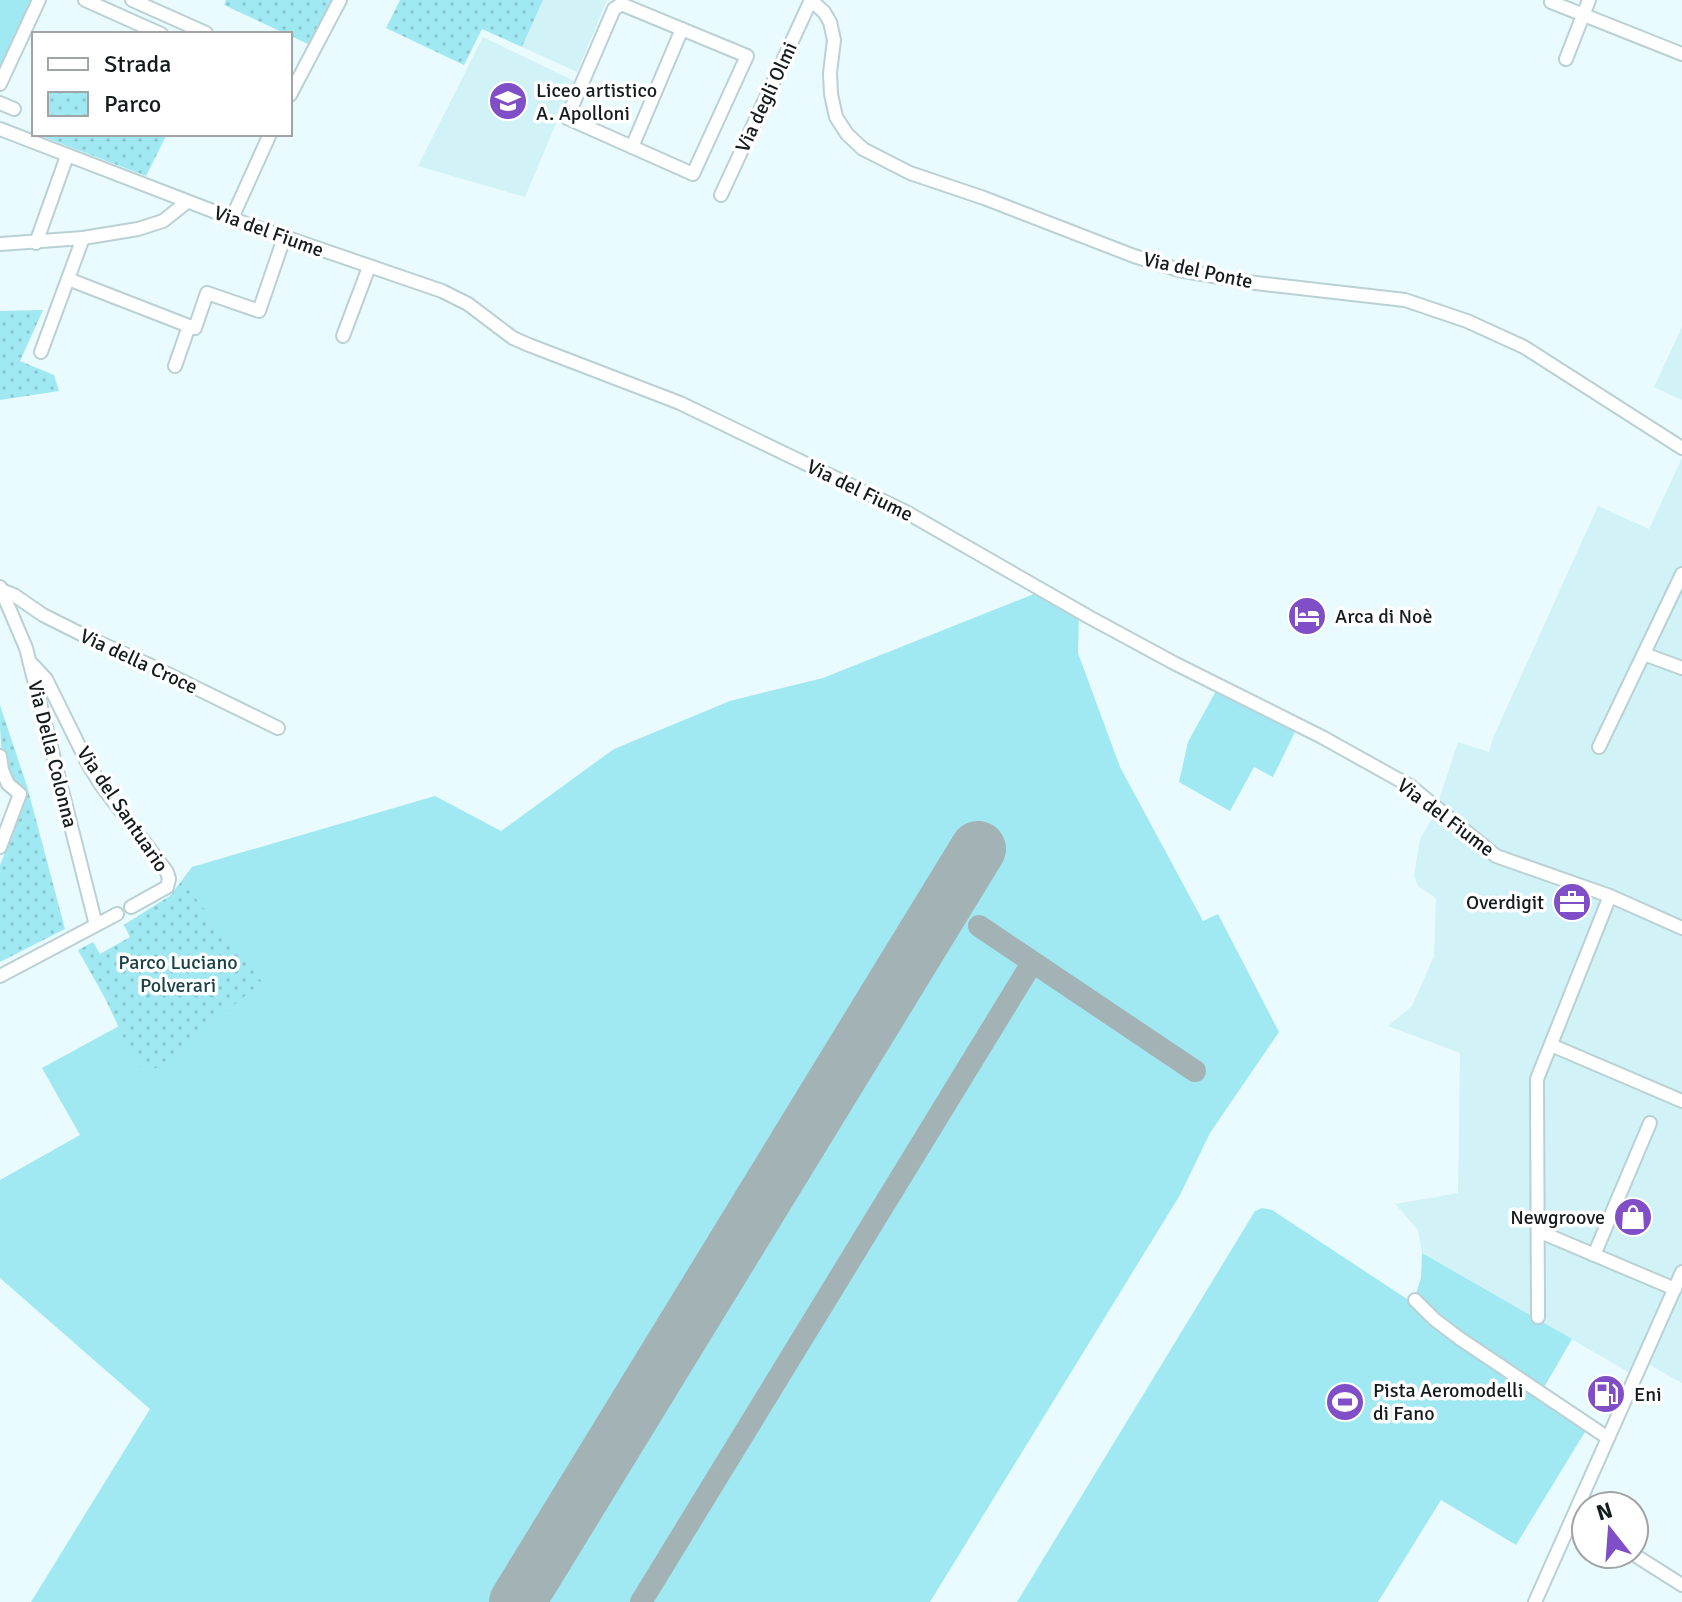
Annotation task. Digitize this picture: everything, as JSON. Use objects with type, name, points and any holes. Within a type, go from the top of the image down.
[{"type":"street","points":[[0,84],[39,0]]},
{"type":"street","points":[[85,0],[157,32]]},
{"type":"street","points":[[132,0],[204,32]]},
{"type":"street","points":[[292,91],[340,0]]},
{"type":"street","name":"Via degli Olmi","points":[[721,195],[811,0]]},
{"type":"street","name":"Via del Ponte","points":[[811,0],[830,22],[834,40],[830,73],[836,117],[847,134],[863,149],[910,173],[1179,270],[1247,282],[1405,300],[1467,321],[1524,347],[1682,448]]},
{"type":"street","points":[[1566,59],[1589,0]]},
{"type":"street","points":[[1552,1],[1682,54]]},
{"type":"street","points":[[621,4],[644,6],[682,29],[747,56],[693,174],[567,118],[614,9],[621,4]]},
{"type":"street","points":[[632,147],[682,29]]},
{"type":"street","points":[[0,103],[14,109]]},
{"type":"street","name":"Via del Fiume","points":[[0,129],[284,238],[442,291],[468,304],[513,338],[680,403],[906,512],[1174,663],[1322,737],[1410,786],[1496,856],[1610,896],[1682,928]]},
{"type":"street","points":[[232,218],[269,136]]},
{"type":"street","points":[[36,243],[67,156]]},
{"type":"street","points":[[0,244],[83,238],[138,229],[163,221],[187,202]]},
{"type":"street","points":[[41,352],[83,238]]},
{"type":"street","points":[[68,279],[195,328],[207,293],[259,311],[284,238]]},
{"type":"street","points":[[343,336],[369,267]]},
{"type":"street","points":[[175,366],[189,326]]},
{"type":"street","points":[[1599,747],[1682,574]]},
{"type":"street","name":"Via Della Colonna","points":[[0,588],[28,655],[96,925]]},
{"type":"street","name":"Via della Croce","points":[[0,588],[43,615],[278,728]]},
{"type":"street","points":[[1644,654],[1682,668]]},
{"type":"street","name":"Via del Santuario","points":[[28,655],[46,679],[114,804],[167,872],[167,887],[131,907]]},
{"type":"street","points":[[0,756],[8,784],[20,794],[0,847]]},
{"type":"street","points":[[1538,1317],[1537,1079],[1610,896]]},
{"type":"street","points":[[0,976],[117,914]]},
{"type":"street","points":[[1551,1045],[1682,1101]]},
{"type":"street","points":[[1594,1255],[1650,1123]]},
{"type":"street","points":[[1538,1231],[1675,1289]]},
{"type":"street","points":[[1585,1490],[1682,1272]]},
{"type":"street","points":[[1415,1300],[1459,1338],[1608,1438]]},
{"type":"street","points":[[1535,1602],[1570,1524]]},
{"type":"street","points":[[1650,1565],[1682,1585]]},
{"type":"shaded area","points":[[543,0],[607,0],[577,72],[522,47]]},
{"type":"shaded area","name":"Liceo artistico A. Apolloni","points":[[483,37],[574,81],[525,197],[418,166]]},
{"type":"shaded area","points":[[1682,327],[1682,400],[1654,387]]},
{"type":"shaded area","points":[[1682,458],[1682,1383],[1639,1359],[1632,1374],[1422,1253],[1418,1230],[1395,1204],[1458,1193],[1460,1053],[1388,1026],[1412,1006],[1434,956],[1436,898],[1418,886],[1414,875],[1420,839],[1434,815],[1458,742],[1489,752],[1598,506],[1649,529]]},
{"type":"green space","points":[[0,0],[31,0],[0,68]]},
{"type":"green space","points":[[226,0],[332,0],[308,44],[292,37],[292,32],[282,32],[224,5]]},
{"type":"green space","points":[[400,0],[543,0],[522,47],[482,29],[464,65],[386,28]]},
{"type":"green space","points":[[41,136],[166,136],[146,176]]},
{"type":"green space","points":[[43,310],[20,361],[54,375],[59,391],[0,400],[0,311]]},
{"type":"green space","points":[[1034,594],[1079,614],[1078,653],[1120,767],[1203,921],[1218,914],[1279,1032],[1210,1133],[1180,1195],[930,1602],[31,1602],[150,1409],[0,1278],[0,1180],[80,1135],[42,1068],[165,1001],[167,964],[124,925],[170,896],[192,867],[435,796],[501,831],[614,749],[730,701],[823,678]]},
{"type":"green space","points":[[1216,691],[1296,730],[1273,777],[1254,767],[1230,811],[1179,782],[1188,742]]},
{"type":"green space","points":[[0,705],[27,786],[65,929],[0,962],[0,865],[24,805],[4,764]]},
{"type":"green space","name":"Parco Luciano Polverari","points":[[182,881],[262,982],[160,1066],[146,1069],[134,1060],[78,950],[93,942],[100,954],[130,937],[124,925],[170,896]]},
{"type":"green space","name":"Pista Aeromodelli di Fano","points":[[1262,1208],[1272,1210],[1413,1303],[1421,1278],[1422,1253],[1572,1339],[1543,1389],[1588,1427],[1516,1545],[1441,1500],[1378,1602],[1017,1602],[1255,1211]]},
{"type":"taxiway","points":[[979,926],[1195,1071]]},
{"type":"taxiway","points":[[641,1602],[1032,963]]},
{"type":"runway","points":[[517,1602],[978,849]]},
{"type":"place","name":"Liceo artistico A. Apolloni","points":[[508,101]]},
{"type":"place","name":"Arca di Noè","points":[[1307,616]]},
{"type":"place","name":"Overdigit","points":[[1572,902]]},
{"type":"place","name":"Newgroove","points":[[1633,1217]]},
{"type":"place","name":"Eni","points":[[1606,1394]]},
{"type":"place","name":"Pista Aeromodelli di Fano","points":[[1345,1402]]}]
